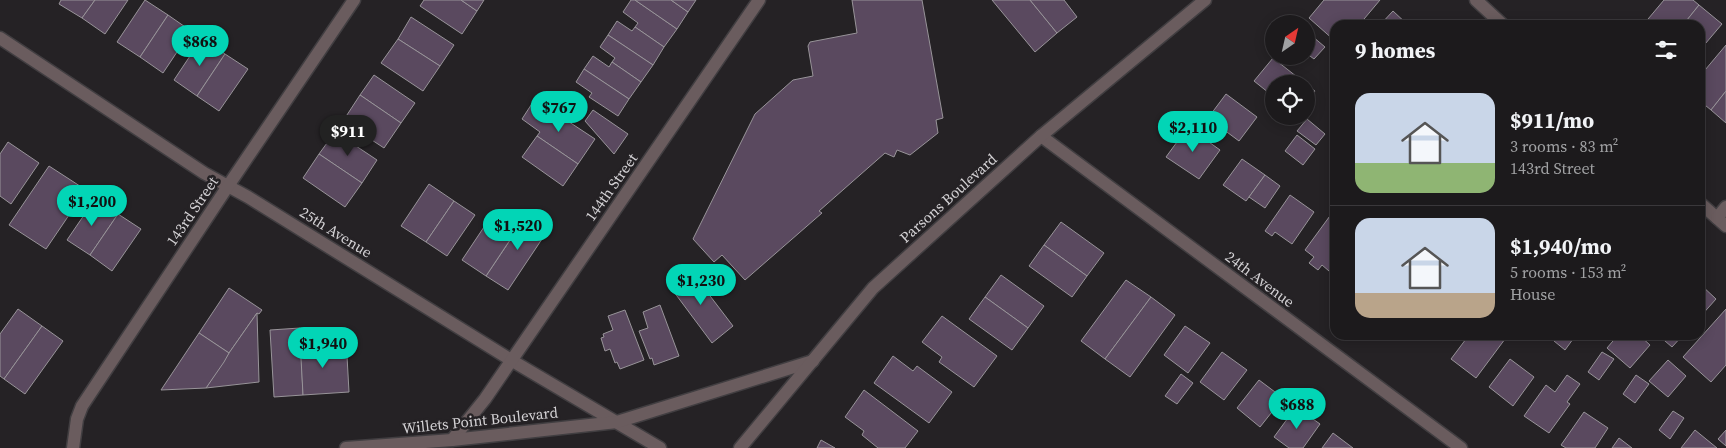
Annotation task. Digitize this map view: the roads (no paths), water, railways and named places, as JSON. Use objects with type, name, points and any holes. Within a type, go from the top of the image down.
[{"type":"street","name":"143rd Street","points":[[74,448],[76,419],[82,406],[354,0]]},
{"type":"street","name":"144th Street","points":[[452,440],[485,399],[759,0]]},
{"type":"street","name":"Parsons Boulevard","points":[[740,448],[874,288],[1041,136],[1205,0]]},
{"type":"street","points":[[1476,0],[1498,20]]},
{"type":"street","name":"25th Avenue","points":[[0,38],[196,167],[248,197],[511,360],[660,448]]},
{"type":"street","name":"24th Avenue","points":[[1041,136],[1461,448]]},
{"type":"street","points":[[1705,208],[1721,222],[1726,207]]},
{"type":"street","name":"Willets Point Boulevard","points":[[346,448],[452,440],[617,422],[813,361]]}]
